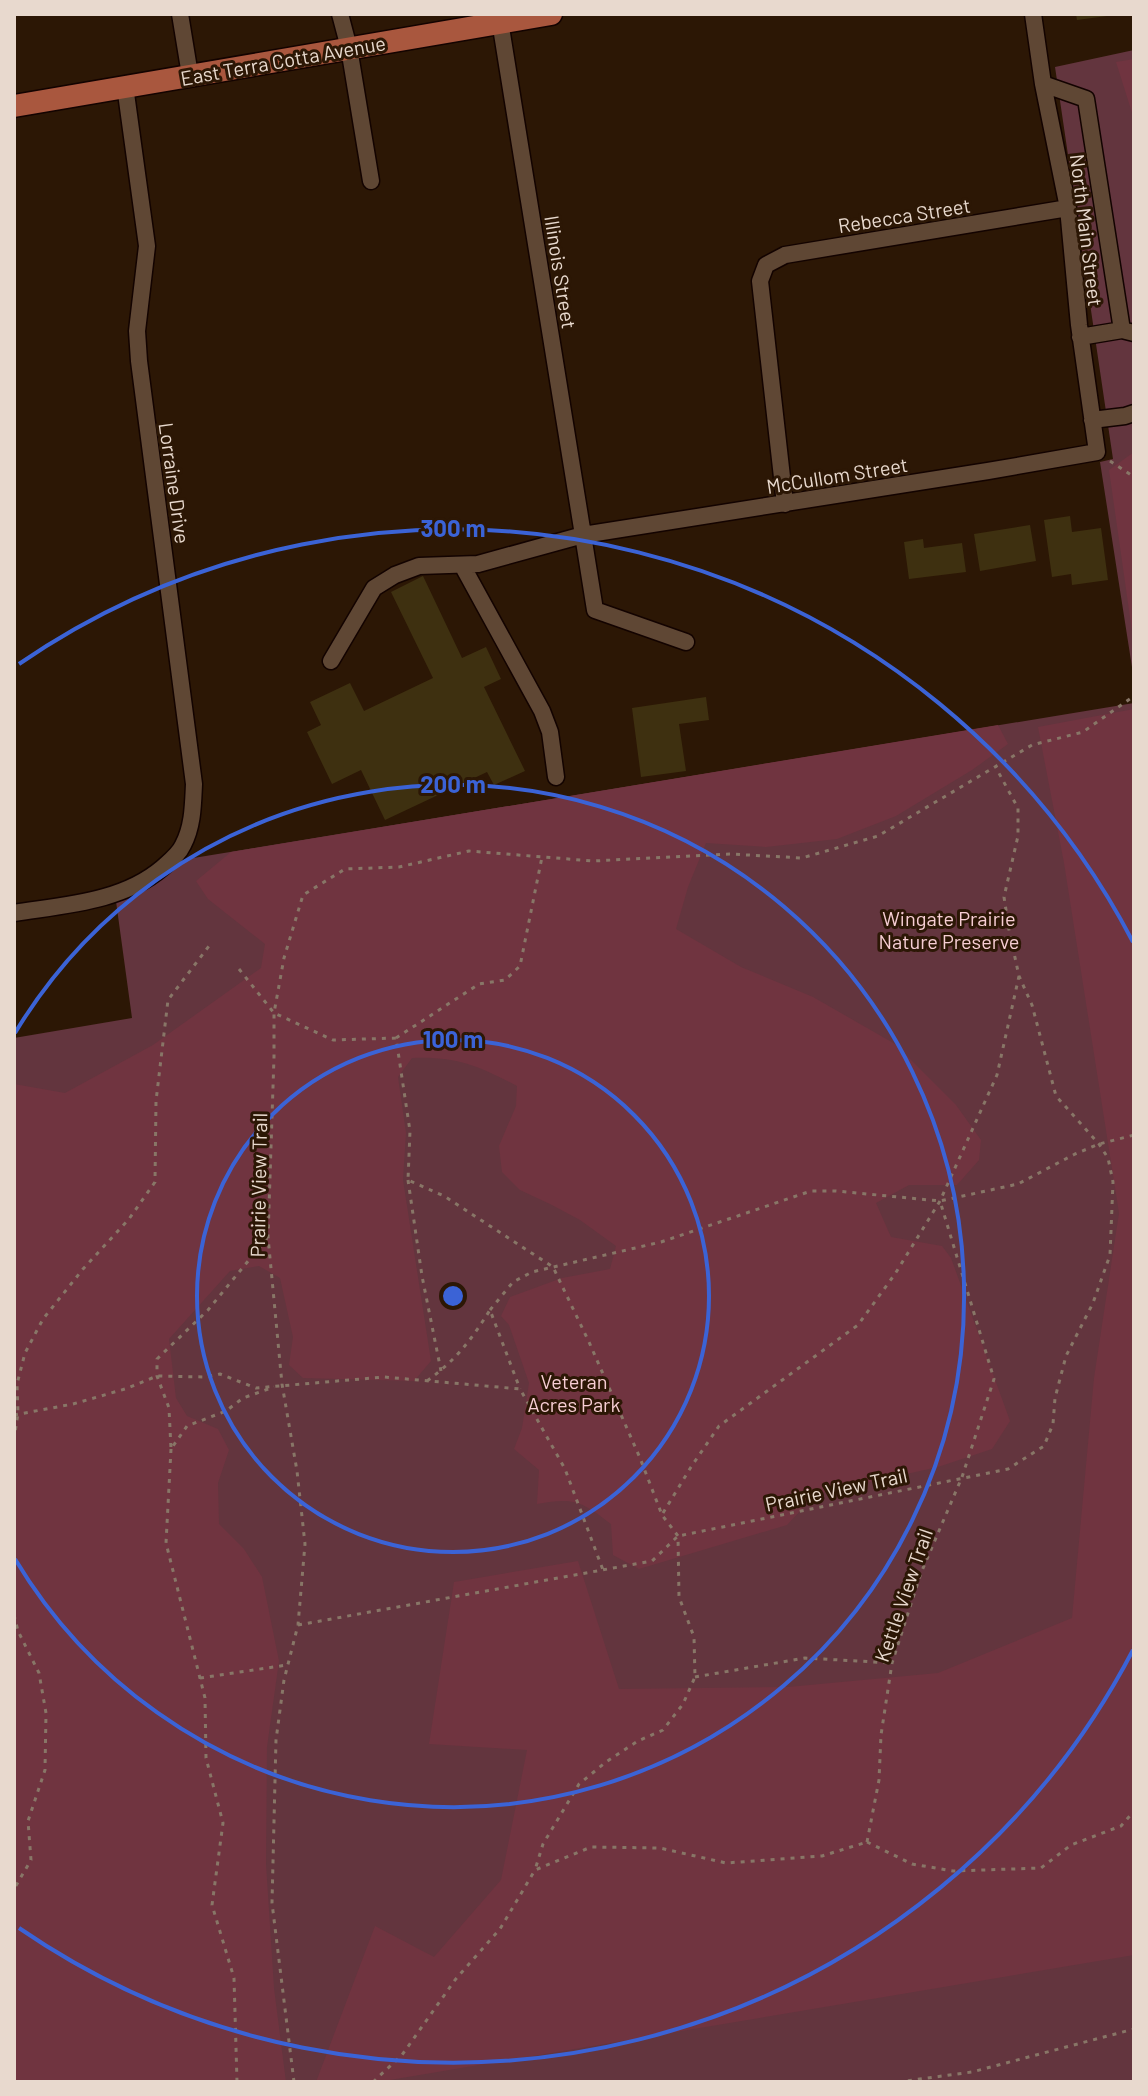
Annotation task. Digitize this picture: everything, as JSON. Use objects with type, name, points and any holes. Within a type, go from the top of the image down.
[{"type":"main road","name":"East Terra Cotta Avenue","points":[[14,106],[349,48],[500,18],[551,14]]},
{"type":"street","points":[[180,14],[190,75]]},
{"type":"street","points":[[340,14],[349,48],[371,181]]},
{"type":"street","name":"North Main Street","points":[[1033,14],[1043,84],[1068,208],[1080,337],[1097,452]]},
{"type":"street","name":"Illinois Street","points":[[500,18],[595,610],[686,642]]},
{"type":"street","points":[[1043,84],[1086,99],[1128,332],[1080,337]]},
{"type":"street","name":"Lorraine Drive","points":[[14,913],[115,894],[137,886],[182,849],[192,817],[194,784],[139,361],[137,331],[147,246],[125,86]]},
{"type":"street","name":"Rebecca Street","points":[[785,504],[760,281],[766,265],[785,255],[1068,208]]},
{"type":"street","points":[[1092,420],[1134,413]]},
{"type":"street","name":"McCullom Street","points":[[331,661],[374,588],[395,575],[419,566],[478,564],[583,535],[1097,452]]},
{"type":"street","points":[[462,565],[542,711],[550,732],[556,777]]},
{"type":"path","points":[[1097,452],[1134,477]]},
{"type":"path","name":"Prairie View Trail","points":[[294,2082],[272,1903],[276,1740],[287,1665],[298,1625],[305,1544],[297,1471],[282,1384],[268,1237],[274,1013],[284,958],[303,895],[345,869],[399,867],[469,851],[593,861],[730,854],[802,858],[878,836],[1032,745],[1083,732],[1134,696]]},
{"type":"path","points":[[940,1201],[994,1379],[962,1477],[1008,1469],[1044,1446],[1053,1424],[1055,1398],[1066,1356],[1093,1303],[1110,1255],[1113,1182],[1108,1158],[1056,1096],[1032,1005],[1019,976],[1004,897],[1018,836],[1018,808],[995,766]]},
{"type":"path","points":[[239,969],[274,1013],[333,1040],[396,1038],[479,984],[505,980],[520,966],[542,857]]},
{"type":"path","points":[[14,1440],[17,1384],[25,1353],[43,1319],[129,1219],[155,1182],[156,1101],[168,1000],[212,942]]},
{"type":"path","points":[[662,1515],[719,1426],[858,1325],[895,1274],[940,1201],[997,1075],[1019,976]]},
{"type":"path","points":[[396,1038],[410,1131],[408,1180],[422,1276],[441,1371]]},
{"type":"path","points":[[427,1381],[469,1343],[513,1282],[532,1272],[661,1242],[811,1191],[940,1201],[1018,1184],[1075,1154],[1134,1135]]},
{"type":"path","points":[[373,2082],[402,2055],[455,1980],[500,1929],[535,1870],[543,1844],[579,1784],[638,1741],[663,1730],[683,1704],[695,1677],[694,1637],[679,1597],[678,1536],[662,1515],[634,1444],[553,1267],[444,1196],[408,1180]]},
{"type":"path","points":[[237,2082],[234,1978],[212,1905],[223,1823],[206,1758],[205,1698],[166,1543],[171,1449],[169,1408],[157,1376],[157,1359],[208,1310],[268,1237]]},
{"type":"path","points":[[490,1310],[520,1389],[565,1469],[603,1570]]},
{"type":"path","points":[[16,1414],[73,1404],[157,1376],[205,1377],[220,1374],[256,1388],[384,1377],[520,1389]]},
{"type":"path","points":[[171,1449],[187,1426],[226,1411],[243,1398],[282,1384]]},
{"type":"path","name":"Prairie View Trail","points":[[298,1625],[652,1561],[678,1536],[962,1477]]},
{"type":"path","name":"Kettle View Trail","points":[[867,1842],[879,1780],[881,1735],[892,1663],[921,1573],[962,1477]]},
{"type":"path","points":[[14,1615],[18,1631],[39,1673],[46,1713],[45,1770],[28,1821],[31,1860],[14,1889]]},
{"type":"path","points":[[695,1677],[805,1658],[892,1663]]},
{"type":"path","points":[[200,1678],[287,1665]]},
{"type":"path","points":[[535,1870],[591,1847],[660,1848],[726,1863],[822,1856],[867,1842],[912,1864],[953,1871],[1041,1868],[1071,1845],[1121,1826],[1134,1811]]},
{"type":"path","points":[[898,2082],[972,2072],[1134,2029]]},
{"type":"green space","points":[[1134,50],[1134,680],[1100,462],[1113,459],[1055,67]]},
{"type":"green space","points":[[1134,59],[1134,119],[1116,62]]},
{"type":"green space","points":[[1134,452],[1134,645],[1109,470]]},
{"type":"green space","name":"Veteran Acres Park","points":[[1134,703],[1134,2082],[14,2082],[14,1038],[132,1018],[115,894],[169,862]]},
{"type":"green space","points":[[1134,709],[1134,1955],[378,2082],[316,2082],[375,1926],[434,1957],[501,1880],[527,1750],[429,1744],[454,1582],[578,1561],[619,1689],[788,1687],[938,1673],[1072,1618],[1094,1378],[1119,1213],[1064,863],[1038,727]]},
{"type":"green space","points":[[998,725],[1008,744],[972,770],[896,816],[837,839],[766,847],[706,843],[688,887],[676,929],[741,967],[813,997],[895,1044],[956,1105],[981,1140],[979,1160],[957,1185],[909,1185],[876,1203],[891,1237],[942,1246],[951,1258],[1010,1421],[992,1449],[938,1467],[816,1494],[787,1525],[639,1569],[613,1555],[611,1524],[592,1510],[569,1501],[537,1504],[539,1470],[514,1449],[522,1428],[529,1383],[509,1325],[501,1316],[510,1297],[562,1278],[610,1269],[616,1246],[580,1220],[520,1190],[502,1172],[499,1146],[516,1106],[517,1086],[467,1064],[412,1058],[398,1077],[406,1133],[403,1180],[431,1361],[414,1381],[303,1378],[289,1365],[293,1337],[280,1278],[259,1266],[230,1271],[169,1339],[176,1398],[187,1416],[218,1429],[229,1450],[218,1483],[219,1524],[244,1549],[262,1577],[279,1661],[267,1747],[266,1864],[274,1988],[286,2082],[14,2082],[14,1084],[65,1093],[153,1045],[261,968],[265,944],[208,899],[196,881],[231,852]]},
{"type":"building","points":[[1076,14],[1107,14],[1107,16],[1077,20]]},
{"type":"building","points":[[1070,516],[1072,532],[1101,528],[1108,580],[1072,585],[1071,574],[1052,577],[1044,520]]},
{"type":"building","points":[[1030,525],[1036,561],[980,571],[974,534]]},
{"type":"building","points":[[923,539],[924,548],[962,543],[966,572],[909,579],[904,542]]},
{"type":"building","points":[[423,576],[462,658],[486,647],[501,679],[484,687],[525,771],[494,785],[487,772],[385,820],[361,770],[332,784],[307,732],[321,725],[310,702],[350,683],[364,711],[433,678],[391,592]]},
{"type":"building","points":[[706,697],[709,720],[679,724],[686,771],[641,777],[632,708]]},
{"type":"park label","name":"Wingate Prairie Nature Preserve","points":[[949,930]]}]
